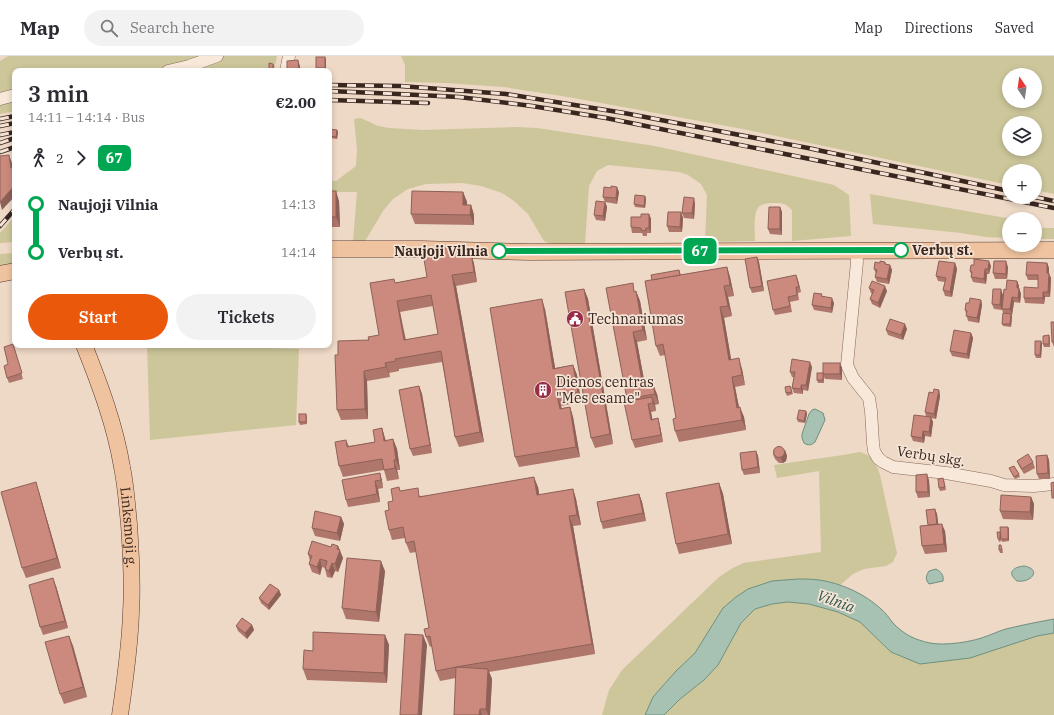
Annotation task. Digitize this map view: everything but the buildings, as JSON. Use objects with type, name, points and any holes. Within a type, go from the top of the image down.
[{"type":"main road","points":[[332,249],[421,249],[529,252],[1054,250]]},
{"type":"main road","points":[[0,274],[12,272]]},
{"type":"main road","name":"Linksmoji g.","points":[[85,348],[104,397],[114,430],[122,466],[126,497],[132,576],[128,655],[120,715]]},
{"type":"street","points":[[181,68],[217,56]]},
{"type":"street","points":[[286,68],[289,56]]},
{"type":"street","points":[[0,99],[12,96]]},
{"type":"street","name":"Verbų skg.","points":[[856,250],[857,262],[846,365],[853,378],[869,398],[874,451],[878,458],[893,467],[946,473],[991,481],[1004,485],[1034,486],[1054,484]]},
{"type":"shaded area","points":[[8,56],[277,56],[275,68],[12,68],[12,112],[0,114],[0,61]]},
{"type":"shaded area","points":[[401,56],[1054,56],[1054,194],[1042,191],[1042,164],[1002,164],[1002,184],[743,129],[574,98],[504,87],[405,82],[405,65]]},
{"type":"shaded area","points":[[360,118],[378,126],[389,128],[423,130],[516,127],[537,128],[655,146],[834,185],[849,195],[851,236],[792,241],[792,210],[784,204],[770,203],[764,204],[756,211],[755,241],[705,242],[707,195],[701,184],[688,175],[679,172],[608,165],[597,171],[589,186],[585,244],[551,244],[544,241],[528,214],[514,201],[502,193],[481,186],[462,183],[426,184],[408,189],[393,199],[383,211],[364,243],[353,242],[357,192],[332,192],[332,181],[336,181],[356,166],[357,149],[354,119]]},
{"type":"shaded area","points":[[870,194],[1002,217],[1002,238],[986,237],[873,224]]},
{"type":"shaded area","points":[[12,219],[12,242],[0,243],[0,233]]},
{"type":"shaded area","points":[[1042,228],[1054,228],[1054,239],[1042,239]]},
{"type":"shaded area","points":[[12,253],[12,266],[0,268],[0,254]]},
{"type":"shaded area","points":[[147,348],[299,349],[296,425],[150,440]]},
{"type":"shaded area","points":[[860,452],[868,455],[873,460],[880,475],[897,553],[893,562],[886,566],[864,569],[853,574],[839,586],[820,580],[748,589],[723,608],[695,653],[676,671],[653,697],[645,715],[602,715],[609,690],[622,670],[719,577],[743,563],[821,552],[819,471],[777,478],[774,465]]},
{"type":"shaded area","points":[[788,602],[809,604],[838,612],[860,622],[891,652],[1054,633],[1054,715],[664,715],[680,699],[704,680],[718,665],[741,623],[755,609],[772,604]]},
{"type":"water","points":[[815,409],[823,413],[825,420],[815,442],[807,445],[804,443],[802,434],[809,414]]},
{"type":"water","points":[[1024,566],[1033,570],[1034,573],[1031,578],[1027,580],[1017,581],[1012,575],[1013,570]]},
{"type":"water","points":[[936,569],[942,574],[943,581],[929,584],[926,579],[927,574],[929,571]]},
{"type":"water","name":"Vilnia","points":[[798,579],[827,581],[852,590],[875,604],[897,627],[905,633],[919,640],[930,643],[950,644],[967,642],[1006,629],[1054,619],[1054,633],[1037,636],[970,658],[920,664],[891,652],[860,622],[838,612],[809,604],[788,602],[772,604],[755,609],[741,623],[718,665],[704,680],[680,699],[664,715],[645,715],[653,697],[676,671],[695,653],[723,608],[748,589],[772,581]]},
{"type":"railway","points":[[332,85],[400,86],[506,94],[624,113],[808,148],[1002,190]]},
{"type":"railway","points":[[332,91],[459,97],[532,106],[606,118],[1054,208]]},
{"type":"railway","points":[[332,100],[428,103]]},
{"type":"railway","points":[[0,119],[12,117]]},
{"type":"railway","points":[[0,126],[12,124]]},
{"type":"railway","points":[[0,135],[12,133]]},
{"type":"railway","points":[[0,143],[12,139]]},
{"type":"railway","points":[[0,152],[12,148]]},
{"type":"railway","points":[[1042,198],[1054,201]]},
{"type":"railway","points":[[0,226],[12,212]]},
{"type":"bus line","name":"67","points":[[499,251],[901,250]]},
{"type":"place","name":"Verbų st.","points":[[901,250]]},
{"type":"place","name":"Naujoji Vilnia","points":[[499,251]]},
{"type":"place","name":"Technariumas","points":[[575,319]]},
{"type":"place","name":"Dienos centras \"Mes esame\"","points":[[543,390]]}]
